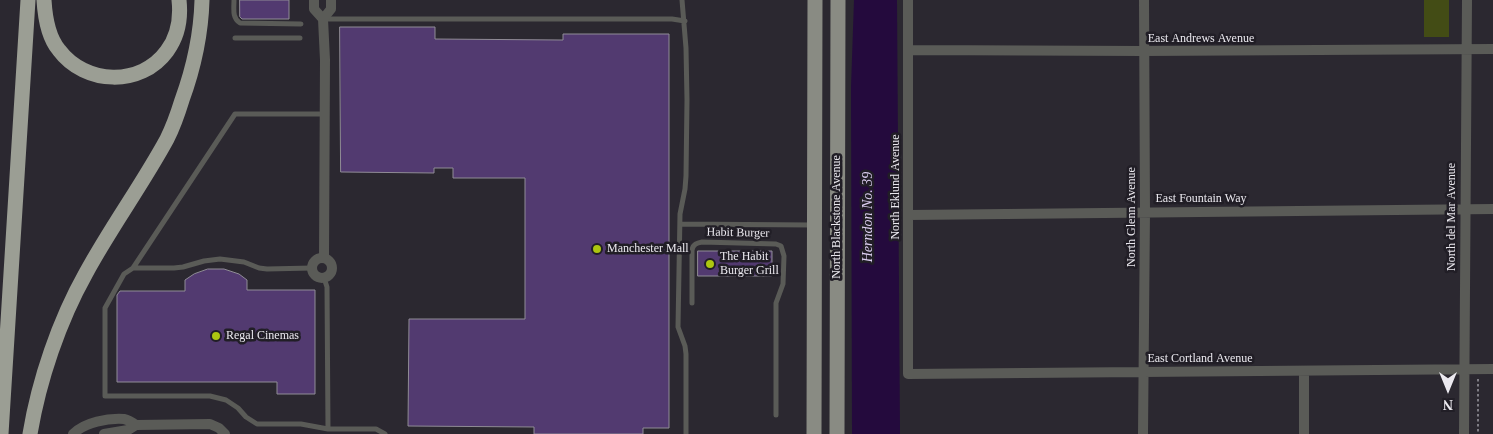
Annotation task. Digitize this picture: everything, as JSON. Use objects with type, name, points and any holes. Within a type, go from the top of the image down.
[{"type":"highway","points":[[1,434],[28,0]]},
{"type":"highway","points":[[44,0],[44,13],[48,27],[61,53],[75,66],[86,72],[114,78],[139,73],[154,64],[167,51],[175,37],[179,24],[179,0]]},
{"type":"highway","points":[[30,434],[39,392],[70,306],[85,274],[167,138],[178,112],[192,71],[198,43],[202,0]]},
{"type":"main road","name":"North Blackstone Avenue","points":[[814,434],[815,0]]},
{"type":"main road","name":"North Blackstone Avenue","points":[[836,434],[838,0]]},
{"type":"street","points":[[314,0],[314,9],[323,19]]},
{"type":"street","points":[[324,258],[325,60],[323,19],[331,8],[331,0]]},
{"type":"street","name":"North Eklund Avenue","points":[[908,0],[908,374]]},
{"type":"street","name":"North Glenn Avenue","points":[[1143,434],[1144,0]]},
{"type":"street","name":"North del Mar Avenue","points":[[1464,434],[1464,209],[1467,0]]},
{"type":"street","name":"East Andrews Avenue","points":[[909,50],[1143,52],[1493,50]]},
{"type":"street","name":"East Fountain Way","points":[[908,214],[1493,209]]},
{"type":"street","points":[[324,258],[331,262],[332,269],[330,275],[324,278],[317,276],[312,268],[315,260],[324,258]]},
{"type":"street","name":"East Cortland Avenue","points":[[908,374],[1493,369]]},
{"type":"street","points":[[1304,371],[1304,434]]},
{"type":"street","points":[[73,434],[85,426],[96,422],[127,419],[136,425]]},
{"type":"street","points":[[104,434],[128,430],[136,425],[210,424],[219,428],[225,434]]},
{"type":"lane","points":[[234,0],[234,17],[240,24],[301,24]]},
{"type":"lane","points":[[682,0],[685,21],[687,74],[686,176],[680,214],[678,327],[686,354],[686,434]]},
{"type":"lane","points":[[323,19],[685,21]]},
{"type":"lane","points":[[235,38],[300,38]]},
{"type":"lane","points":[[325,114],[235,114],[134,268],[124,274],[105,308],[105,396],[210,396],[226,400],[257,424],[301,424],[328,429],[376,429],[386,434]]},
{"type":"lane","points":[[680,224],[814,224]]},
{"type":"lane","name":"Habit Burger","points":[[692,303],[692,250],[693,246],[697,243],[776,244],[780,246],[784,256],[782,284],[776,303],[776,415]]},
{"type":"lane","points":[[134,268],[174,268],[220,259],[244,262],[267,269],[312,268]]},
{"type":"lane","points":[[324,278],[327,287],[328,429]]},
{"type":"path","points":[[1478,379],[1478,434]]},
{"type":"green space","points":[[1424,0],[1449,0],[1449,37],[1424,37]]},
{"type":"water","name":"Herndon No. 39","points":[[854,0],[897,0],[900,434],[852,434],[851,87]]},
{"type":"building","points":[[240,0],[289,0],[289,19],[242,19],[240,17]]},
{"type":"building","name":"Manchester Mall","points":[[340,27],[435,27],[435,39],[563,40],[563,34],[669,34],[669,428],[643,428],[643,434],[534,434],[534,427],[408,426],[409,319],[525,319],[525,178],[453,178],[453,168],[434,168],[434,173],[341,172]]},
{"type":"building","points":[[698,251],[772,251],[772,276],[698,276]]},
{"type":"building","name":"Regal Cinemas","points":[[208,269],[224,269],[239,274],[247,280],[247,290],[315,290],[315,394],[277,394],[277,382],[117,382],[117,295],[120,291],[185,291],[185,280],[194,274]]},
{"type":"place","name":"Manchester Mall","points":[[597,249]]},
{"type":"place","name":"The Habit Burger Grill","points":[[710,264]]},
{"type":"place","name":"Regal Cinemas","points":[[216,336]]}]
